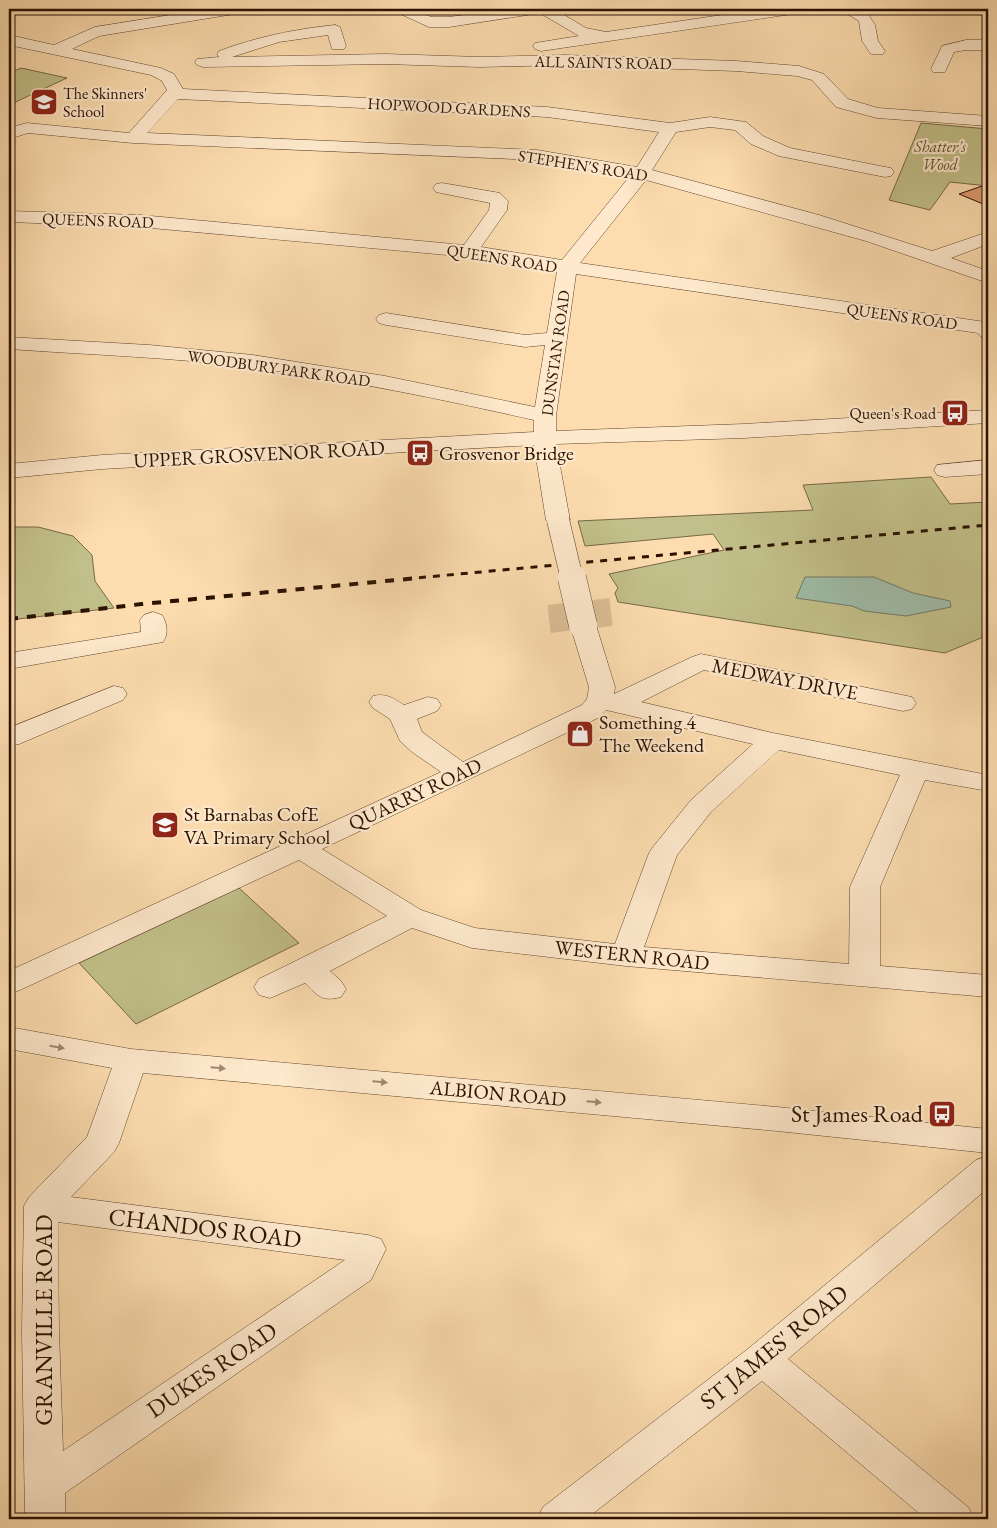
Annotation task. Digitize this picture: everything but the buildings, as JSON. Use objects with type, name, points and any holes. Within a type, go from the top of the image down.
[{"type":"street","points":[[56,50],[95,32],[234,9]]},
{"type":"street","points":[[401,9],[429,22],[449,22],[537,9]]},
{"type":"street","points":[[544,9],[582,32],[610,37]]},
{"type":"street","points":[[541,46],[792,9]]},
{"type":"street","points":[[849,9],[865,19],[868,24],[870,43],[878,51]]},
{"type":"street","points":[[133,138],[174,94],[174,85],[171,79],[184,68],[261,41],[297,33],[335,30],[338,46]]},
{"type":"street","name":"ALL SAINTS ROAD","points":[[9,40],[56,50],[184,68],[375,59],[480,62],[565,60],[736,66],[799,71],[818,77],[828,85],[842,103],[877,113],[988,121]]},
{"type":"street","points":[[939,69],[948,49],[966,45],[988,46]]},
{"type":"street","name":"HOPWOOD GARDENS","points":[[174,94],[547,112],[670,128],[710,122],[740,126],[757,140],[785,152],[885,172]]},
{"type":"street","name":"STEPHEN'S ROAD","points":[[9,134],[27,128],[133,138],[538,155],[642,173],[812,219],[934,257],[988,277]]},
{"type":"street","points":[[567,268],[642,173],[670,128]]},
{"type":"street","points":[[442,188],[487,195],[500,201],[498,210],[469,251]]},
{"type":"street","name":"QUEENS ROAD","points":[[9,217],[140,221],[469,251],[567,268],[987,330]]},
{"type":"street","points":[[934,257],[988,238]]},
{"type":"street","name":"DUNSTAN ROAD","points":[[544,427],[567,268]]},
{"type":"street","points":[[386,319],[525,341],[556,338]]},
{"type":"street","name":"WOODBURY PARK ROAD","points":[[9,343],[143,350],[287,366],[418,388],[544,427]]},
{"type":"street","name":"UPPER GROSVENOR ROAD","points":[[9,471],[544,427],[744,431],[986,423]]},
{"type":"street","points":[[544,427],[546,460],[558,520],[583,625],[608,702],[772,741],[988,783]]},
{"type":"street","points":[[945,470],[988,467]]},
{"type":"street","points":[[9,661],[154,637],[153,620]]},
{"type":"street","name":"MEDWAY DRIVE","points":[[608,702],[701,662],[903,703]]},
{"type":"street","points":[[9,738],[114,694]]},
{"type":"street","name":"QUARRY ROAD","points":[[9,983],[526,743],[608,702]]},
{"type":"street","points":[[428,705],[392,709],[410,735],[460,773]]},
{"type":"street","points":[[626,956],[663,853],[701,806],[772,741]]},
{"type":"street","points":[[864,975],[865,886],[916,770]]},
{"type":"street","name":"WESTERN ROAD","points":[[299,848],[410,916],[472,938],[626,956],[988,986]]},
{"type":"street","points":[[270,986],[320,979],[410,916]]},
{"type":"street","name":"ALBION ROAD","points":[[9,1038],[131,1060],[777,1119],[988,1141]]},
{"type":"street","name":"GRANVILLE ROAD","points":[[45,1502],[39,1276],[41,1206],[102,1143],[131,1060]]},
{"type":"street","name":"ST JAMES' ROAD","points":[[557,1519],[762,1359],[988,1169]]},
{"type":"street","name":"CHANDOS ROAD","points":[[41,1206],[368,1249]]},
{"type":"street","name":"DUKES ROAD","points":[[45,1502],[358,1270],[368,1249]]},
{"type":"street","points":[[762,1359],[954,1519]]},
{"type":"green space","points":[[21,68],[67,78],[9,105],[9,73]]},
{"type":"green space","name":"Shatter's Wood","points":[[921,123],[988,129],[988,186],[950,182],[930,210],[889,200]]},
{"type":"green space","points":[[931,477],[950,504],[988,502],[988,635],[945,653],[618,602],[615,593],[618,588],[609,574],[724,550],[713,534],[585,546],[578,521],[813,510],[803,485]]},
{"type":"green space","points":[[12,527],[38,527],[73,536],[92,555],[95,581],[114,608],[9,620],[9,560],[14,558]]},
{"type":"green space","points":[[239,888],[299,943],[136,1024],[79,963]]},
{"type":"shaded area","points":[[805,577],[874,577],[913,593],[950,601],[951,607],[906,616],[864,611],[852,606],[796,598]]},
{"type":"tunnel","points":[[549,619],[611,612]]},
{"type":"railway","points":[[405,579],[988,525]]},
{"type":"railway","points":[[9,619],[142,604],[418,578]]},
{"type":"place","name":"The Skinners' School","points":[[44,102]]},
{"type":"place","name":"Queen's Road","points":[[955,413]]},
{"type":"place","name":"Grosvenor Bridge","points":[[420,453]]},
{"type":"place","name":"Something 4 The Weekend","points":[[580,734]]},
{"type":"place","name":"St Barnabas CofE VA Primary School","points":[[165,825]]},
{"type":"place","name":"St James Road","points":[[942,1114]]}]
